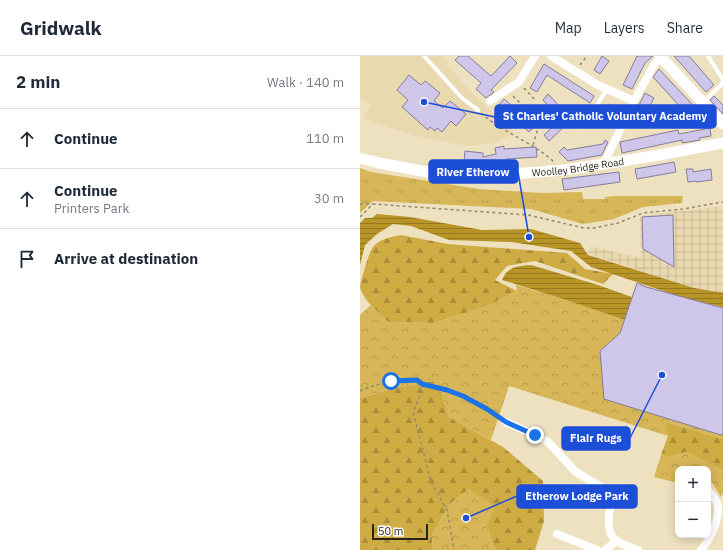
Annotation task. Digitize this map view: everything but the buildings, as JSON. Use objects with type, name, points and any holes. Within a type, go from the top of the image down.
[{"type":"street","points":[[490,101],[519,82],[535,56]]},
{"type":"street","points":[[551,56],[575,72],[634,101]]},
{"type":"street","points":[[603,165],[634,101],[654,65],[661,56],[723,124]]},
{"type":"street","name":"Woolley Bridge Road","points":[[360,158],[427,172],[483,176],[565,170],[603,165],[723,143]]},
{"type":"street","points":[[506,422],[547,441],[576,472],[614,491],[608,520],[608,529],[617,541],[638,550]]},
{"type":"street","points":[[701,550],[711,535],[721,508],[711,494]]},
{"type":"street","points":[[557,534],[596,550]]},
{"type":"street","points":[[605,550],[617,541]]},
{"type":"lane","points":[[424,56],[462,98],[478,110]]},
{"type":"lane","points":[[703,102],[721,85],[723,81],[708,56]]},
{"type":"lane","points":[[583,127],[607,89]]},
{"type":"path","points":[[575,72],[587,56]]},
{"type":"path","points":[[519,82],[536,102]]},
{"type":"path","points":[[507,91],[527,110]]},
{"type":"path","points":[[478,110],[494,123],[545,153],[565,170]]},
{"type":"path","points":[[533,145],[538,128],[542,124]]},
{"type":"path","points":[[360,204],[528,215],[584,228],[594,228],[618,223],[643,213],[683,209],[723,202]]},
{"type":"path","points":[[360,217],[373,204]]},
{"type":"path","points":[[360,391],[391,381],[417,380],[422,384],[447,390],[463,396],[487,409],[506,422]]},
{"type":"path","points":[[422,384],[422,390],[413,412],[431,482],[446,510],[454,550]]},
{"type":"shaded area","points":[[360,56],[442,56],[463,84],[514,133],[495,143],[467,146],[415,136],[363,118],[371,105],[360,99]]},
{"type":"shaded area","points":[[723,206],[723,434],[620,333],[637,283],[646,286],[651,274],[588,254],[590,246],[641,258],[640,216]]},
{"type":"shaded area","points":[[377,214],[410,217],[482,230],[531,229],[580,243],[588,255],[694,288],[723,293],[723,307],[688,299],[591,267],[571,251],[511,242],[449,240],[411,226],[393,224],[377,234],[365,245],[360,265],[360,223],[365,218],[372,218]]},
{"type":"shaded area","points":[[531,265],[632,297],[625,320],[502,280],[504,275],[510,269],[518,266]]},
{"type":"green space","points":[[360,168],[371,172],[479,189],[542,193],[582,192],[583,199],[605,199],[605,197],[614,196],[683,196],[682,203],[643,207],[614,219],[583,224],[531,209],[373,201],[360,213]]},
{"type":"green space","points":[[401,235],[448,244],[567,253],[585,269],[613,274],[603,284],[535,261],[507,266],[495,280],[517,291],[485,307],[433,323],[388,322],[365,298],[360,285],[373,247],[382,240]]},
{"type":"green space","points":[[516,285],[625,320],[723,420],[723,439],[665,421],[668,436],[509,386],[491,440],[449,417],[442,394],[434,381],[395,388],[360,398],[360,315],[371,305],[388,322],[433,323],[485,307],[517,291]]},
{"type":"green space","points":[[434,381],[442,394],[449,417],[503,447],[543,481],[544,521],[535,550],[497,550],[494,547],[487,526],[469,489],[450,504],[432,535],[433,550],[360,550],[360,398],[395,388]]},
{"type":"green space","points":[[664,421],[723,439],[723,471],[686,452],[668,457],[661,455],[668,436]]},
{"type":"green space","points":[[686,452],[723,471],[723,492],[721,497],[711,481],[711,466],[675,466],[675,482],[654,477],[661,455],[668,457]]},
{"type":"green space","points":[[469,489],[495,506],[487,526],[494,547],[497,550],[433,550],[432,535],[450,504]]},
{"type":"place","name":"St Charles' Catholic Voluntary Academy","points":[[424,102]]},
{"type":"place","name":"River Etherow","points":[[529,237]]},
{"type":"place","name":"Flair Rugs","points":[[662,375]]},
{"type":"place","name":"Etherow Lodge Park","points":[[466,518]]},
{"type":"route","points":[[391,381],[417,380],[422,384],[447,390],[463,396],[487,409],[506,422],[535,435]]}]
